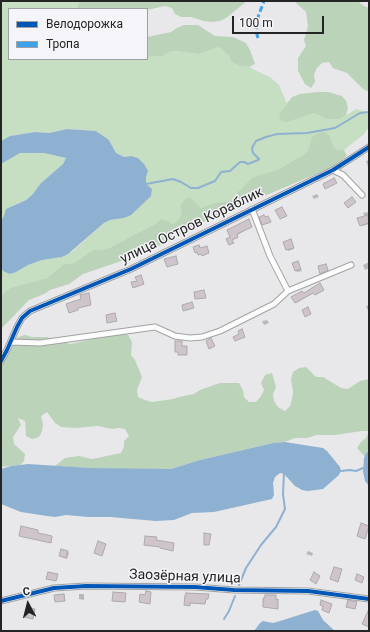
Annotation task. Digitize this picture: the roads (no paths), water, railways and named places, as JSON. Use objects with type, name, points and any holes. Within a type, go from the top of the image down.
[{"type":"street","name":"улица Остров Кораблик","points":[[11,342],[16,327],[22,318],[37,308],[131,269],[333,170],[369,147]]},
{"type":"street","points":[[333,170],[343,175],[362,196]]},
{"type":"street","points":[[252,209],[270,256],[288,291]]},
{"type":"street","points":[[1,361],[11,342],[40,343],[156,327],[175,336],[190,338],[202,336],[220,330],[274,304],[288,291],[351,265]]},
{"type":"street","name":"Заозёрная улица","points":[[1,601],[54,588],[86,586],[195,587],[234,590],[308,591],[369,599]]},
{"type":"water","points":[[67,129],[96,131],[109,140],[116,153],[124,157],[131,156],[138,158],[148,171],[146,184],[152,189],[151,196],[131,215],[104,223],[68,254],[62,257],[42,260],[10,274],[3,271],[1,268],[1,221],[6,209],[26,200],[32,195],[41,183],[63,164],[66,158],[44,153],[20,153],[1,164],[1,141],[10,136],[35,132],[49,133]]},
{"type":"water","points":[[285,442],[323,448],[340,467],[341,471],[339,475],[323,489],[308,491],[302,490],[295,486],[284,474],[280,473],[275,477],[273,483],[274,495],[272,499],[214,512],[192,513],[174,520],[156,521],[66,515],[55,517],[21,512],[1,504],[1,469],[11,466],[28,464],[90,468],[171,469],[200,460],[273,443]]},
{"type":"water","points":[[369,451],[369,486],[365,481],[363,472],[364,458],[366,453]]},
{"type":"water","points":[[315,610],[318,611],[323,620],[335,631],[254,631],[263,621],[273,623]]},
{"type":"waterway","points":[[146,184],[173,179],[191,188],[198,188],[215,181],[221,172],[230,171],[240,162],[248,164],[258,160],[259,159],[253,153],[252,148],[256,141],[277,134],[307,133],[335,128],[360,113],[369,112]]},
{"type":"waterway","points":[[341,471],[356,471],[363,468]]},
{"type":"waterway","points":[[239,585],[246,568],[261,545],[276,527],[285,509],[283,494],[284,474]]},
{"type":"waterway","points":[[224,619],[235,596]]}]
